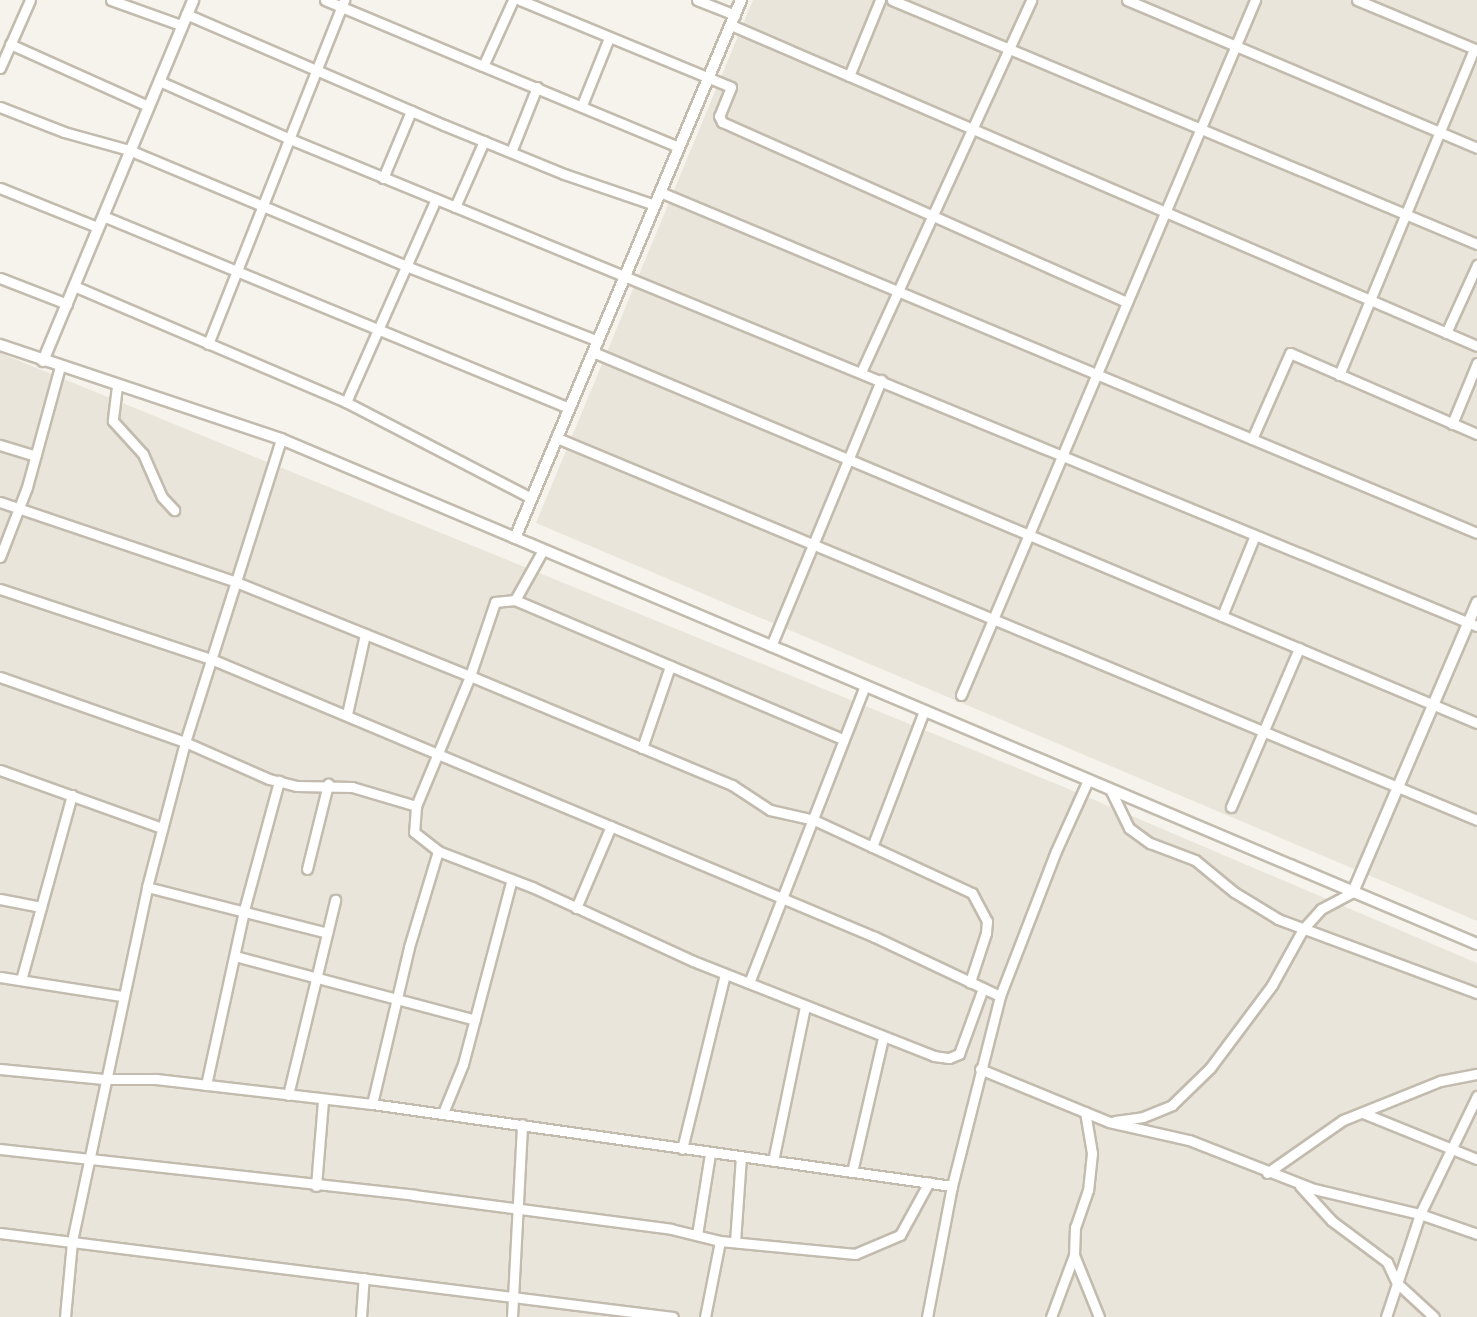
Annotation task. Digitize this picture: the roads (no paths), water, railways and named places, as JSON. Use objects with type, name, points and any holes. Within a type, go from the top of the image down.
[{"type":"street","points":[[0,68],[30,0]]},
{"type":"street","points":[[111,0],[181,25]]},
{"type":"street","points":[[43,361],[193,0]]},
{"type":"street","points":[[325,0],[343,4],[483,66],[679,147]]},
{"type":"street","points":[[483,66],[513,0]]},
{"type":"street","points":[[520,0],[731,87],[718,116],[722,122],[1126,302]]},
{"type":"street","points":[[697,0],[849,76],[1477,346]]},
{"type":"street","points":[[515,538],[741,0]]},
{"type":"street","points":[[849,76],[880,0]]},
{"type":"street","points":[[892,0],[1477,244]]},
{"type":"street","points":[[861,372],[1031,0]]},
{"type":"street","points":[[1127,0],[1477,148]]},
{"type":"street","points":[[961,695],[1027,534],[1255,0]]},
{"type":"street","points":[[1339,375],[1475,49],[1377,4],[1357,0]]},
{"type":"street","points":[[208,344],[261,204],[319,73],[343,4]]},
{"type":"street","points":[[186,14],[319,73],[511,152],[655,205]]},
{"type":"street","points":[[582,105],[609,38]]},
{"type":"street","points":[[10,44],[148,106]]},
{"type":"street","points":[[159,81],[436,200],[626,275],[1473,624]]},
{"type":"street","points":[[511,152],[537,87]]},
{"type":"street","points":[[0,107],[64,132],[129,150],[406,266],[598,340]]},
{"type":"street","points":[[383,178],[411,111]]},
{"type":"street","points":[[454,207],[484,141]]},
{"type":"street","points":[[0,188],[97,227]]},
{"type":"street","points":[[660,192],[1477,533]]},
{"type":"street","points":[[346,402],[436,200]]},
{"type":"street","points":[[103,216],[234,272],[569,408]]},
{"type":"street","points":[[1446,333],[1477,265]]},
{"type":"street","points":[[0,278],[67,304]]},
{"type":"street","points":[[74,286],[346,402],[531,498]]},
{"type":"street","points":[[0,345],[281,439],[1477,944]]},
{"type":"street","points":[[593,352],[1477,723]]},
{"type":"street","points":[[1252,439],[1290,353],[1477,434]]},
{"type":"street","points":[[1452,424],[1477,363]]},
{"type":"street","points":[[0,556],[19,509],[60,366]]},
{"type":"street","points":[[771,646],[881,381]]},
{"type":"street","points":[[117,386],[113,421],[143,454],[157,489],[174,510]]},
{"type":"street","points":[[557,438],[1264,729],[1477,820]]},
{"type":"street","points":[[65,1317],[72,1242],[104,1079],[147,887],[185,742],[281,439]]},
{"type":"street","points":[[0,445],[35,456]]},
{"type":"street","points":[[0,502],[236,582],[470,676],[732,785],[770,810],[814,820],[977,898],[987,921],[987,933],[970,982]]},
{"type":"street","points":[[1222,616],[1255,535]]},
{"type":"street","points":[[515,600],[543,550]]},
{"type":"street","points":[[0,589],[211,659],[347,714],[784,899],[1000,996]]},
{"type":"street","points":[[843,739],[515,600],[495,602],[470,676],[416,806],[414,832],[438,850],[512,879],[725,974],[883,1038],[934,1056],[957,1056],[983,988]]},
{"type":"street","points":[[1109,1122],[1143,1117],[1172,1105],[1210,1068],[1272,985],[1303,929],[1321,909],[1353,892],[1433,704],[1473,624],[1477,602]]},
{"type":"street","points":[[347,714],[365,634]]},
{"type":"street","points":[[1231,807],[1299,648]]},
{"type":"street","points":[[642,748],[670,666]]},
{"type":"street","points":[[0,677],[185,742],[279,781],[297,786],[328,784],[352,787],[416,806]]},
{"type":"street","points":[[748,983],[784,899],[865,686]]},
{"type":"street","points":[[872,847],[924,711]]},
{"type":"street","points":[[0,770],[162,828]]},
{"type":"street","points":[[927,1317],[952,1186],[1000,996],[1056,851],[1089,780]]},
{"type":"street","points":[[206,1085],[243,910],[279,781]]},
{"type":"street","points":[[307,869],[328,784]]},
{"type":"street","points":[[1110,789],[1129,828],[1150,843],[1195,860],[1234,891],[1303,929],[1477,993]]},
{"type":"street","points":[[21,980],[72,795]]},
{"type":"street","points":[[576,908],[611,826]]},
{"type":"street","points":[[372,1104],[397,999],[438,850]]},
{"type":"street","points":[[443,1113],[475,1020],[512,879]]},
{"type":"street","points":[[147,887],[327,933]]},
{"type":"street","points":[[0,899],[41,907]]},
{"type":"street","points":[[288,1095],[335,900]]},
{"type":"street","points":[[235,956],[475,1020]]},
{"type":"street","points":[[682,1149],[725,974]]},
{"type":"street","points":[[0,977],[122,996]]},
{"type":"street","points":[[773,1161],[805,1006]]},
{"type":"street","points":[[852,1172],[883,1038]]},
{"type":"street","points":[[0,1068],[104,1079],[156,1078],[323,1100],[372,1104],[522,1124],[710,1154],[952,1186]]},
{"type":"street","points":[[980,1070],[1109,1122],[1189,1140],[1298,1184],[1420,1214],[1477,1234]]},
{"type":"street","points":[[1268,1173],[1343,1120],[1440,1081],[1477,1074]]},
{"type":"street","points":[[1386,1317],[1420,1214],[1477,1096]]},
{"type":"street","points":[[316,1186],[323,1100]]},
{"type":"street","points":[[1051,1317],[1074,1255],[1075,1227],[1088,1190],[1092,1153],[1085,1112]]},
{"type":"street","points":[[1363,1113],[1477,1159]]},
{"type":"street","points":[[512,1317],[522,1124]]},
{"type":"street","points":[[0,1149],[517,1210],[697,1235],[720,1241],[855,1254],[868,1251],[900,1235],[929,1182]]},
{"type":"street","points":[[697,1235],[710,1154]]},
{"type":"street","points":[[735,1242],[741,1157]]},
{"type":"street","points":[[1298,1184],[1332,1221],[1387,1262],[1397,1283],[1434,1317]]},
{"type":"street","points":[[0,1233],[514,1297],[598,1312],[673,1317]]},
{"type":"street","points":[[705,1317],[720,1241]]},
{"type":"street","points":[[1074,1255],[1099,1317]]},
{"type":"street","points":[[361,1317],[364,1278]]}]
